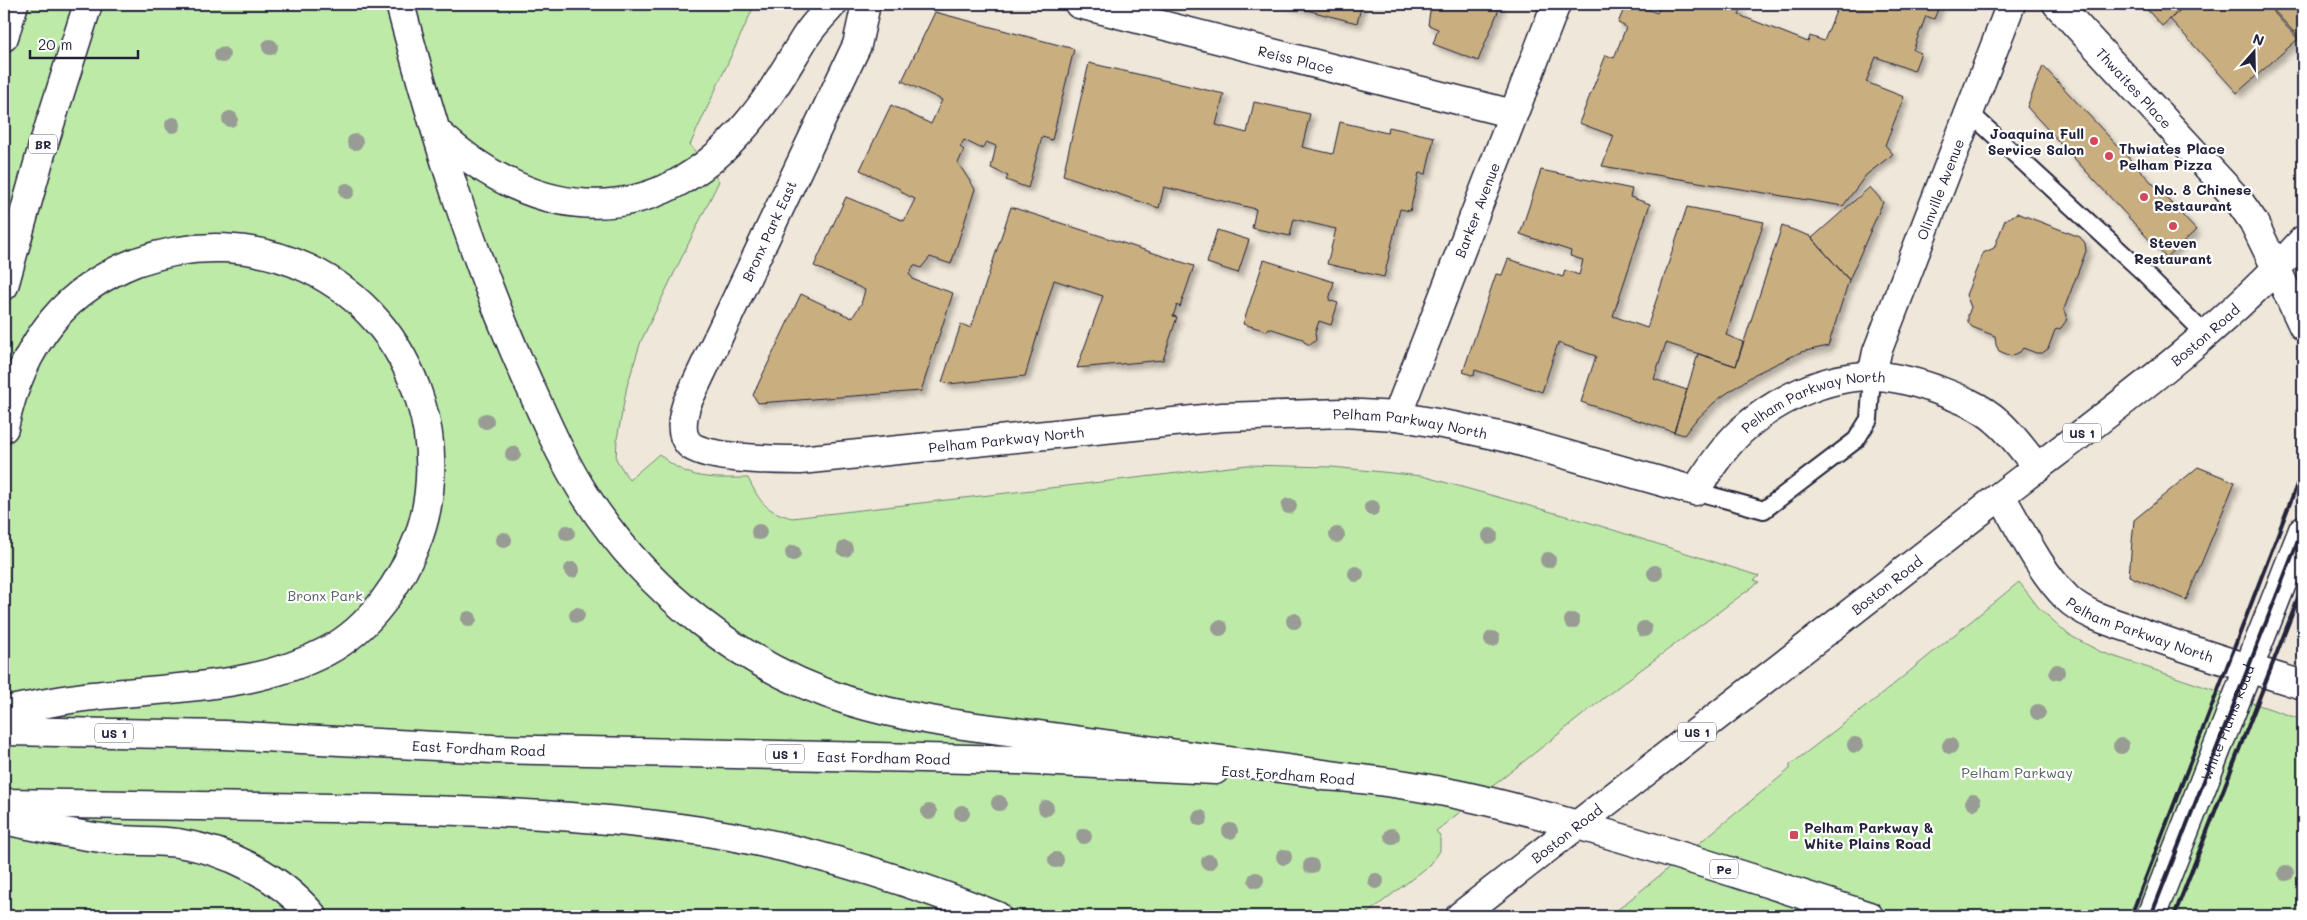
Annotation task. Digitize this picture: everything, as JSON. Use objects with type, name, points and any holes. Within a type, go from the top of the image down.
[{"type":"main road","points":[[4,37],[14,4]]},
{"type":"main road","name":"BR","points":[[4,286],[40,155],[88,4]]},
{"type":"main road","points":[[400,4],[435,130],[481,268],[513,347],[566,464],[588,499],[638,563],[667,593],[731,643],[758,660],[816,689],[877,709],[950,722],[1346,777]]},
{"type":"main road","points":[[435,130],[462,155],[482,169],[531,193],[550,199],[594,204],[618,202],[660,191],[683,181],[702,168],[746,125],[772,94],[807,34],[832,4]]},
{"type":"main road","name":"Bronx Park East","points":[[701,452],[687,443],[684,435],[684,415],[687,403],[857,45],[866,4]]},
{"type":"main road","name":"Reiss Place","points":[[1079,4],[1512,114]]},
{"type":"main road","name":"Barker Avenue","points":[[1397,416],[1556,4]]},
{"type":"main road","name":"Olinville Avenue","points":[[1872,376],[1877,352],[2011,4]]},
{"type":"main road","name":"Thwaites Place","points":[[2057,4],[2238,201],[2253,220],[2303,326]]},
{"type":"main road","name":"Boston Road","points":[[1460,916],[2038,468],[2206,335],[2277,270],[2303,240]]},
{"type":"main road","points":[[4,428],[14,387],[25,362],[54,318],[75,298],[121,268],[149,258],[177,250],[239,248],[268,253],[296,262],[349,294],[377,322],[389,337],[416,387],[425,415],[430,443],[430,472],[423,524],[402,573],[371,616],[331,649],[306,661],[256,676],[161,689],[89,696],[4,711]]},
{"type":"main road","name":"Pelham Parkway North","points":[[701,452],[774,460],[800,460],[1223,417],[1334,413],[1397,416],[1508,438],[1694,491],[1724,449],[1741,431],[1760,416],[1782,402],[1825,384],[1872,376],[1915,382],[1980,409],[1998,422],[2038,468]]},
{"type":"main road","name":"Pelham Parkway North","points":[[2001,496],[2034,553],[2056,586],[2069,600],[2100,617],[2303,685]]},
{"type":"main road","name":"White Plains Road","points":[[2151,916],[2303,530]]},
{"type":"main road","name":"East Fordham Road","points":[[4,731],[224,735],[493,749],[1018,760],[1346,777],[1473,797],[1521,808],[1578,825]]},
{"type":"main road","points":[[4,803],[452,811],[574,817],[639,823],[727,836],[830,859],[908,883],[997,916]]},
{"type":"main road","points":[[4,820],[109,839],[178,844],[216,853],[234,859],[270,878],[290,893],[313,916]]},
{"type":"main road","name":"Pe","points":[[1578,825],[1666,850],[1869,916]]},
{"type":"lane","points":[[1969,112],[2144,273],[2206,335]]},
{"type":"lane","points":[[1694,491],[1764,510],[1856,440],[1869,419],[1872,376]]},
{"type":"green space","name":"Bronx Park","points":[[4,4],[755,4],[690,145],[719,181],[641,341],[627,386],[617,439],[616,459],[629,480],[659,454],[680,469],[700,476],[711,478],[748,478],[760,499],[769,509],[792,518],[1247,465],[1332,467],[1422,476],[1591,523],[1759,576],[1754,580],[1759,582],[1623,683],[1436,831],[1440,836],[1440,851],[1430,865],[1364,916],[4,916]]},
{"type":"green space","name":"Pelham Parkway","points":[[2019,582],[2039,608],[2069,635],[2101,652],[2303,720],[2303,916],[1610,916],[1790,769],[1790,765],[1877,698]]},
{"type":"building","points":[[1283,4],[1362,4],[1357,23]]},
{"type":"building","points":[[1431,4],[1501,4],[1478,61],[1433,44],[1438,29],[1428,25]]},
{"type":"building","points":[[1626,4],[1634,4],[1657,13],[1661,4],[1727,4],[1741,9],[1739,15],[1808,42],[1810,36],[1824,41],[1839,4],[1940,4],[1934,19],[1926,16],[1913,50],[1921,53],[1914,71],[1876,57],[1866,82],[1904,97],[1885,145],[1893,154],[1866,175],[1843,206],[1602,166],[1614,136],[1579,123],[1606,55],[1614,58],[1626,27],[1618,23]]},
{"type":"building","points":[[2142,4],[2187,4],[2162,26]]},
{"type":"building","points":[[2187,4],[2266,4],[2298,39],[2237,93],[2170,19]]},
{"type":"building","points":[[2303,4],[2303,42],[2269,5]]},
{"type":"building","points":[[935,12],[1074,49],[1052,140],[1042,137],[1028,188],[1006,180],[1008,176],[991,168],[996,146],[986,142],[982,149],[964,140],[960,147],[964,150],[958,163],[975,189],[951,264],[930,257],[921,268],[914,265],[909,274],[914,280],[953,293],[921,391],[758,403],[753,395],[801,294],[852,318],[861,304],[865,290],[814,266],[846,197],[904,221],[915,199],[903,193],[900,189],[860,170],[891,105],[931,124],[942,100],[902,81]]},
{"type":"building","points":[[1089,63],[1224,94],[1216,125],[1247,133],[1254,102],[1310,114],[1302,147],[1333,154],[1340,122],[1387,133],[1389,127],[1434,137],[1426,174],[1419,173],[1410,211],[1400,209],[1384,277],[1327,264],[1336,229],[1294,219],[1290,236],[1252,228],[1256,209],[1164,187],[1159,208],[1063,175]]},
{"type":"building","points":[[2043,66],[2196,230],[2166,258],[2027,107]]},
{"type":"building","points":[[1541,170],[1632,189],[1630,197],[1650,204],[1613,316],[1647,328],[1687,207],[1764,222],[1726,335],[1743,342],[1736,366],[1666,343],[1654,379],[1687,390],[1674,432],[1581,402],[1596,356],[1558,343],[1542,392],[1475,370],[1474,376],[1463,372],[1496,274],[1502,275],[1508,259],[1563,277],[1565,270],[1579,275],[1583,260],[1570,256],[1571,251],[1520,234]]},
{"type":"building","points":[[1870,187],[1883,202],[1849,280],[1812,238]]},
{"type":"building","points":[[1011,207],[1194,266],[1180,307],[1177,305],[1173,316],[1177,317],[1163,360],[1077,368],[1103,296],[1054,280],[1025,376],[949,384],[942,382],[961,324],[971,328]]},
{"type":"building","points":[[2017,213],[2080,237],[2085,243],[2086,251],[2064,309],[2067,315],[2066,321],[2061,328],[2055,330],[2048,349],[2042,353],[2036,353],[2023,348],[2020,352],[2011,356],[1999,351],[1995,336],[1972,327],[1968,322],[1971,307],[1966,295],[1983,253],[1994,248],[2005,220]]},
{"type":"building","points":[[1782,226],[1810,236],[1849,280],[1828,346],[1801,352],[1755,374],[1717,400],[1695,421],[1684,435],[1674,432],[1698,354],[1736,366]]},
{"type":"building","points":[[1217,230],[1249,240],[1238,273],[1207,263]]},
{"type":"building","points":[[1264,260],[1334,282],[1329,300],[1338,303],[1331,325],[1319,321],[1315,333],[1316,340],[1310,345],[1304,342],[1303,339],[1269,328],[1267,331],[1243,324]]},
{"type":"building","points":[[2198,467],[2235,482],[2186,600],[2129,576],[2134,520]]},
{"type":"railway","points":[[2131,916],[2303,469]]},
{"type":"railway","points":[[2151,916],[2303,528]]},
{"type":"railway","points":[[2174,916],[2303,586]]},
{"type":"place","name":"Joaquina Full Service Salon","points":[[2094,141]]},
{"type":"place","name":"Thwiates Place Pelham Pizza","points":[[2109,156]]},
{"type":"place","name":"No. 8 Chinese Restaurant","points":[[2144,197]]},
{"type":"place","name":"Steven Restaurant","points":[[2173,226]]},
{"type":"place","name":"Pelham Parkway & White Plains Road","points":[[1794,835]]}]
